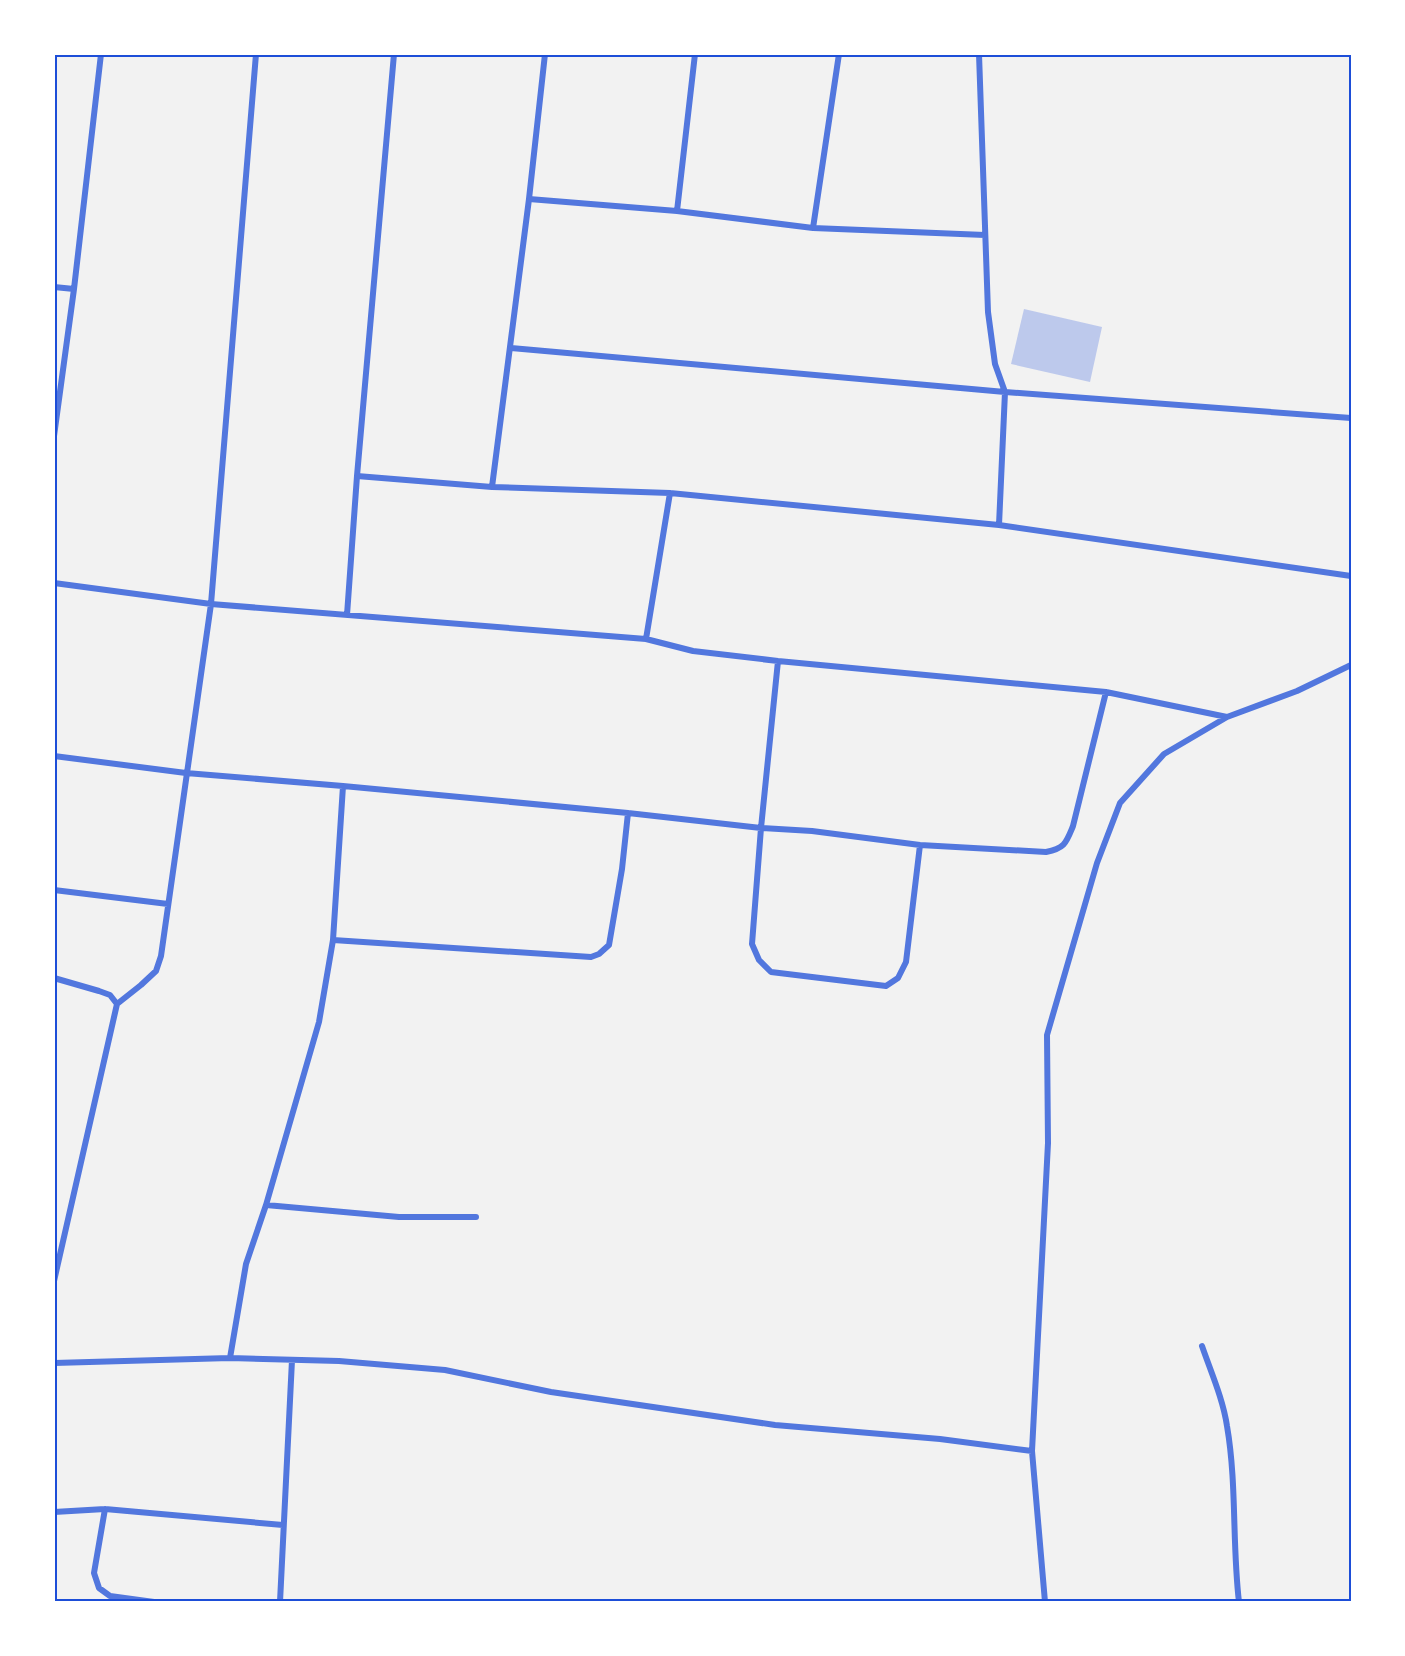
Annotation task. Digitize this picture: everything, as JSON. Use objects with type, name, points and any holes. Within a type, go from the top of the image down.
[{"type":"street","points":[[54,436],[74,289],[101,54]]},
{"type":"street","points":[[54,1281],[117,1004],[156,971],[160,956],[211,603],[256,54]]},
{"type":"street","points":[[347,615],[394,54]]},
{"type":"street","points":[[492,488],[545,54]]},
{"type":"street","points":[[677,211],[695,54]]},
{"type":"street","points":[[813,228],[839,54]]},
{"type":"street","points":[[979,54],[988,312],[995,364],[1005,392],[999,525]]},
{"type":"street","points":[[529,199],[677,211],[813,228],[984,235]]},
{"type":"street","points":[[54,287],[74,289]]},
{"type":"street","points":[[510,348],[1005,392],[1351,418]]},
{"type":"street","points":[[357,476],[492,488],[670,493],[999,525],[1351,576]]},
{"type":"street","points":[[646,639],[670,493]]},
{"type":"street","points":[[54,584],[211,603],[646,639],[693,651],[778,661],[1106,692],[1227,717]]},
{"type":"street","points":[[778,661],[752,944],[759,960],[771,972],[886,986],[898,978],[906,962],[920,845]]},
{"type":"street","points":[[1045,1602],[1032,1451],[1048,1143],[1047,1035],[1097,863],[1120,803],[1164,754],[1227,717],[1297,692],[1351,665]]},
{"type":"street","points":[[54,756],[186,773],[812,831],[920,845],[1046,852],[1056,850],[1065,844],[1073,826],[1106,692]]},
{"type":"street","points":[[230,1358],[246,1264],[266,1205],[319,1022],[333,940],[343,786]]},
{"type":"street","points":[[333,940],[591,957],[599,954],[609,945],[622,869],[628,813]]},
{"type":"street","points":[[54,890],[168,904]]},
{"type":"street","points":[[54,978],[99,990],[110,995],[117,1004]]},
{"type":"street","points":[[266,1205],[399,1217],[476,1216]]},
{"type":"street","points":[[1202,1346],[1227,1424],[1239,1602]]},
{"type":"street","points":[[54,1363],[230,1358],[339,1361],[446,1370],[550,1392],[775,1425],[940,1439],[1032,1451]]},
{"type":"street","points":[[280,1602],[292,1360]]},
{"type":"street","points":[[54,1512],[105,1509],[283,1525]]},
{"type":"street","points":[[105,1509],[94,1573],[99,1588],[110,1596],[154,1602]]},
{"type":"building","points":[[1024,309],[1102,327],[1090,382],[1011,364]]}]
